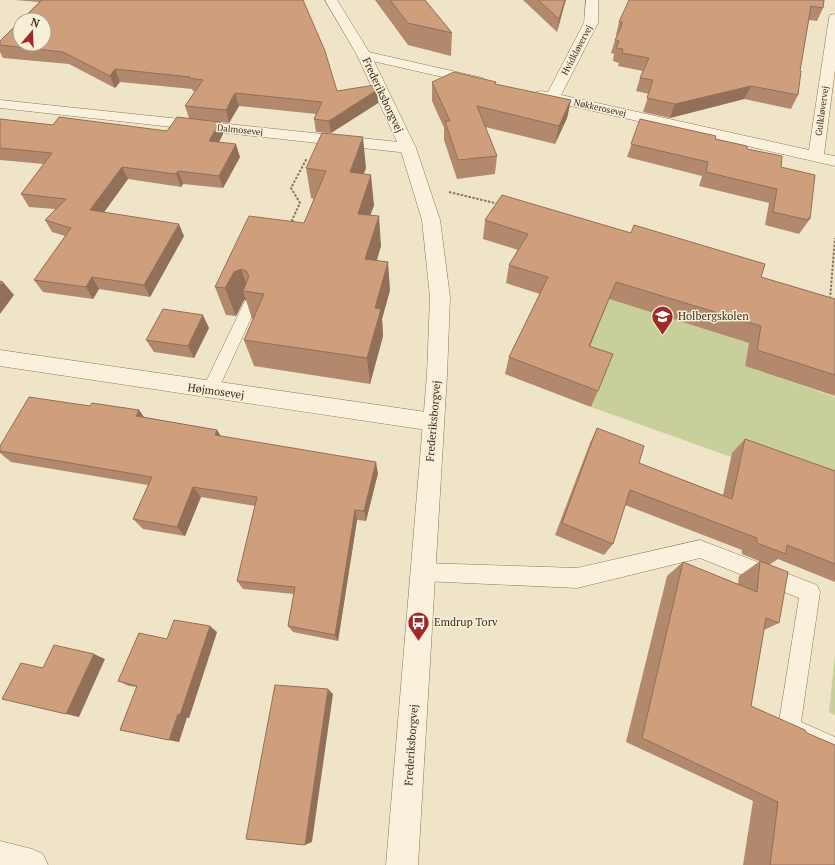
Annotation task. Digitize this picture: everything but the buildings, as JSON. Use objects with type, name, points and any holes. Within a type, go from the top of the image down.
[{"type":"street","name":"Frederiksborgvej","points":[[331,0],[364,55],[408,148],[431,220],[440,297],[437,375],[402,865]]},
{"type":"street","name":"Hvidkløvervej","points":[[552,98],[591,23],[592,0]]},
{"type":"street","name":"Gulkløvervej","points":[[816,157],[835,18]]},
{"type":"street","points":[[364,55],[492,84]]},
{"type":"street","name":"Nøkkerosevej","points":[[529,92],[835,161]]},
{"type":"street","name":"Dalmosevej","points":[[0,104],[408,148]]},
{"type":"street","name":"Højmosevej","points":[[0,358],[433,422]]},
{"type":"street","points":[[0,857],[32,865]]},
{"type":"lane","points":[[210,390],[250,305]]},
{"type":"lane","points":[[422,572],[577,578],[700,549],[810,592],[789,728],[835,748]]},
{"type":"path","points":[[296,225],[292,220],[300,203],[291,188],[317,138]]},
{"type":"path","points":[[419,184],[502,205]]},
{"type":"path","points":[[835,238],[830,299],[835,300]]},
{"type":"green space","points":[[609,299],[749,343],[745,366],[835,397],[835,490],[732,453],[731,457],[591,407],[605,371],[583,363]]},
{"type":"green space","points":[[835,654],[835,715],[829,712]]},
{"type":"place","name":"Holbergskolen","points":[[663,336]]},
{"type":"place","name":"Emdrup Torv","points":[[418,642]]}]
